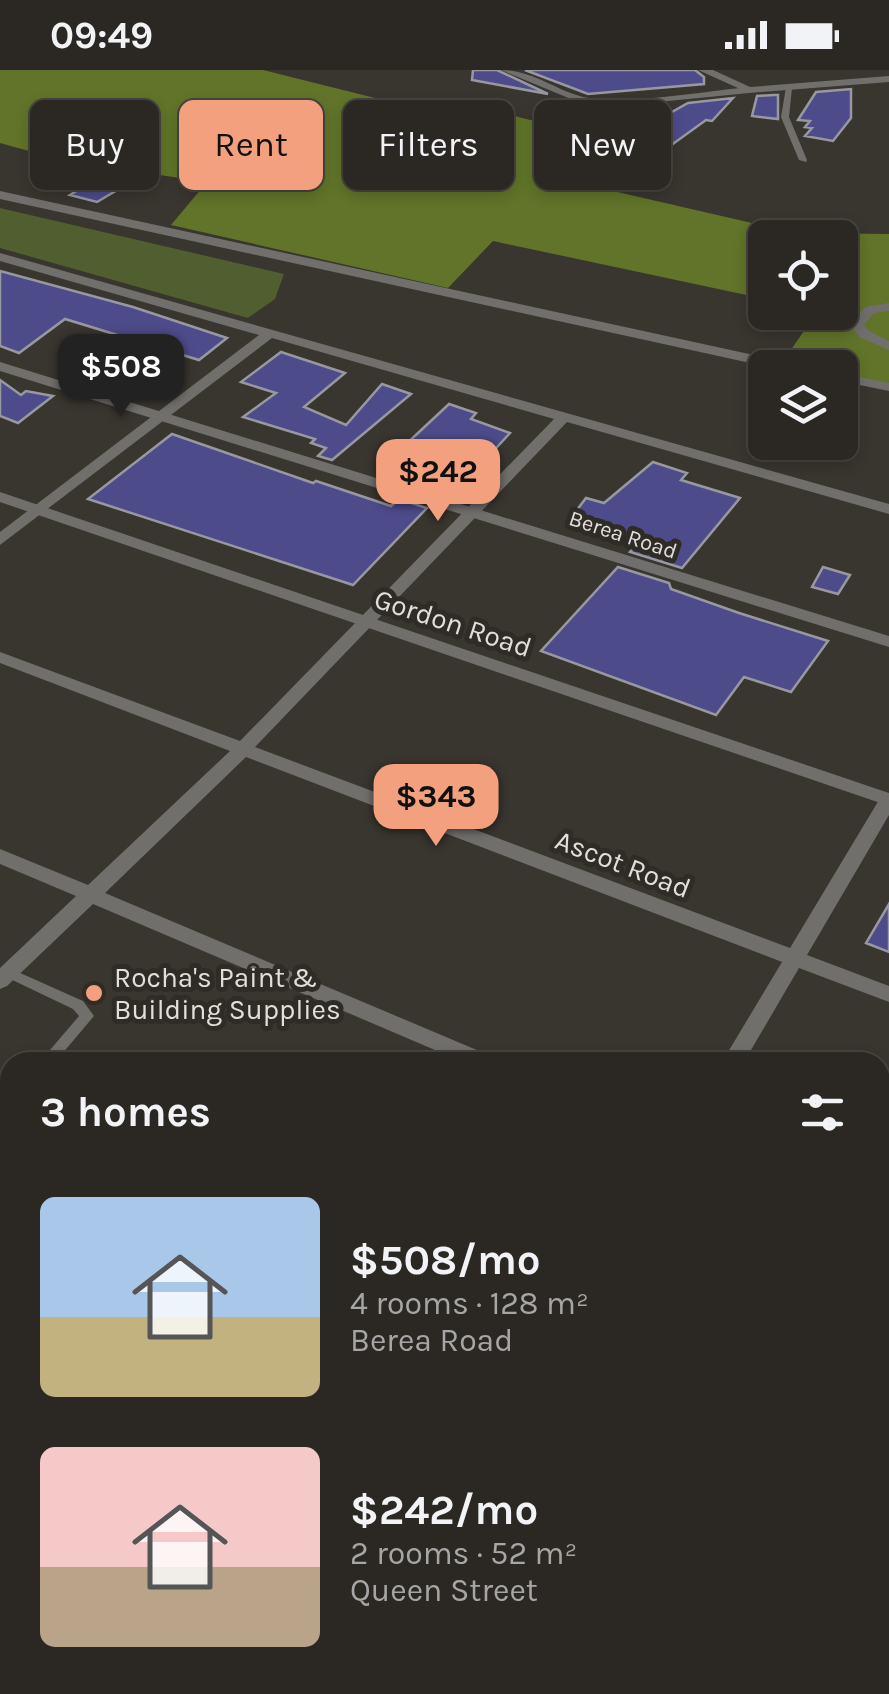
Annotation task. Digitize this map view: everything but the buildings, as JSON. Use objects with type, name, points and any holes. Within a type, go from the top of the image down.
[{"type":"street","points":[[507,70],[584,102],[638,101],[889,79]]},
{"type":"street","points":[[704,70],[749,90]]},
{"type":"street","points":[[0,195],[748,358]]},
{"type":"street","points":[[2,260],[889,509]]},
{"type":"street","points":[[889,306],[870,310],[857,325],[864,334],[889,346]]},
{"type":"street","points":[[0,540],[268,334]]},
{"type":"street","name":"Berea Road","points":[[0,366],[889,642]]},
{"type":"street","points":[[858,381],[889,387]]},
{"type":"street","points":[[4,977],[243,749],[564,417]]},
{"type":"street","name":"Gordon Road","points":[[0,497],[889,799]]},
{"type":"street","name":"Ascot Road","points":[[0,657],[889,994]]},
{"type":"street","points":[[739,1052],[889,799]]},
{"type":"street","points":[[0,856],[459,1052]]},
{"type":"lane","points":[[788,88],[785,117],[803,160]]},
{"type":"lane","points":[[4,977],[78,1005],[88,1016],[56,1052]]},
{"type":"green space","points":[[0,70],[263,70],[383,100],[343,100],[343,190],[514,190],[514,116],[534,121],[534,190],[609,190],[748,222],[748,295],[493,241],[448,288],[171,225],[200,190],[323,190],[323,100],[179,100],[179,178],[159,175],[159,100],[30,100],[30,151],[0,143]]},
{"type":"green space","points":[[0,208],[284,274],[275,299],[248,318],[0,248]]},
{"type":"green space","points":[[858,234],[889,234],[889,386],[858,380],[858,350],[791,350],[804,330],[858,330]]},
{"type":"place","name":"Rocha's Paint & Building Supplies","points":[[94,993]]}]
